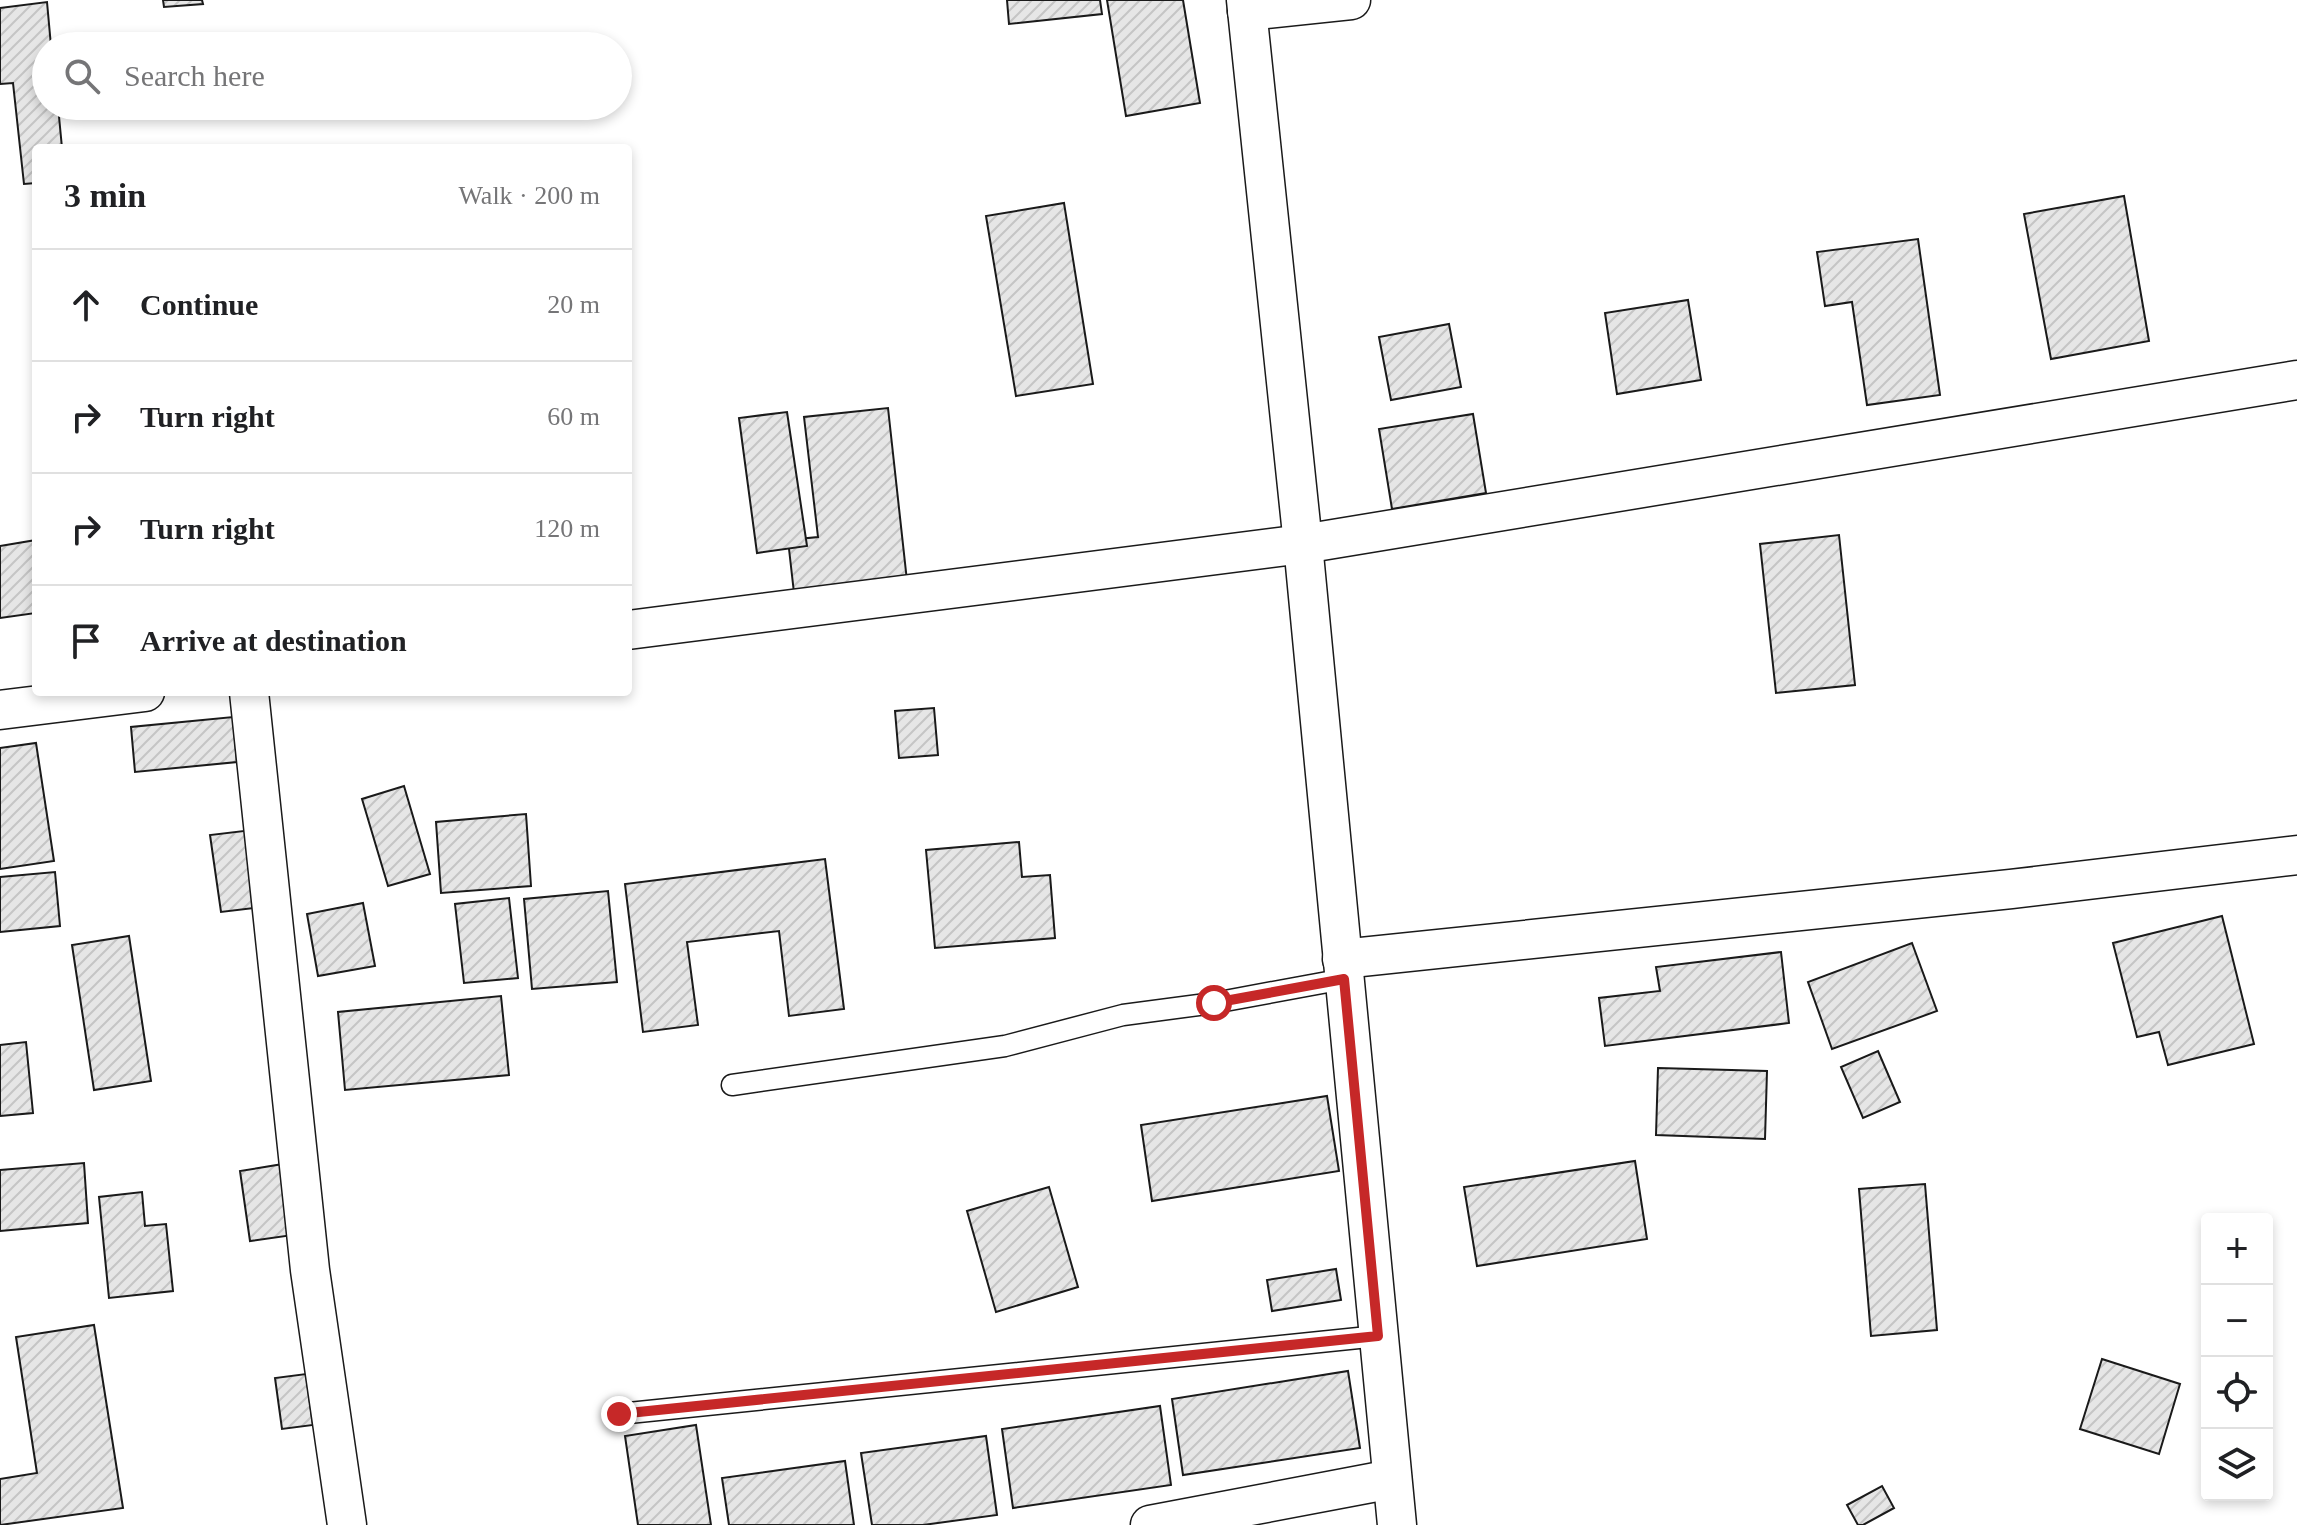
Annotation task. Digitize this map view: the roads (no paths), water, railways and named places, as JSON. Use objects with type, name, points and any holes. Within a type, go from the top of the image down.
[{"type":"street","points":[[1351,0],[1247,6],[1303,544],[1397,1525]]},
{"type":"street","points":[[632,629],[1303,544],[2297,380]]},
{"type":"street","points":[[0,710],[113,696]]},
{"type":"street","points":[[249,696],[310,1270],[347,1525]]},
{"type":"street","points":[[1343,969],[2297,855]]},
{"type":"street","points":[[1150,1525],[1392,1479]]},
{"type":"lane","points":[[732,1085],[1005,1046],[1123,1015],[1214,1003],[1343,969]]},
{"type":"lane","points":[[619,1414],[1378,1336]]}]
